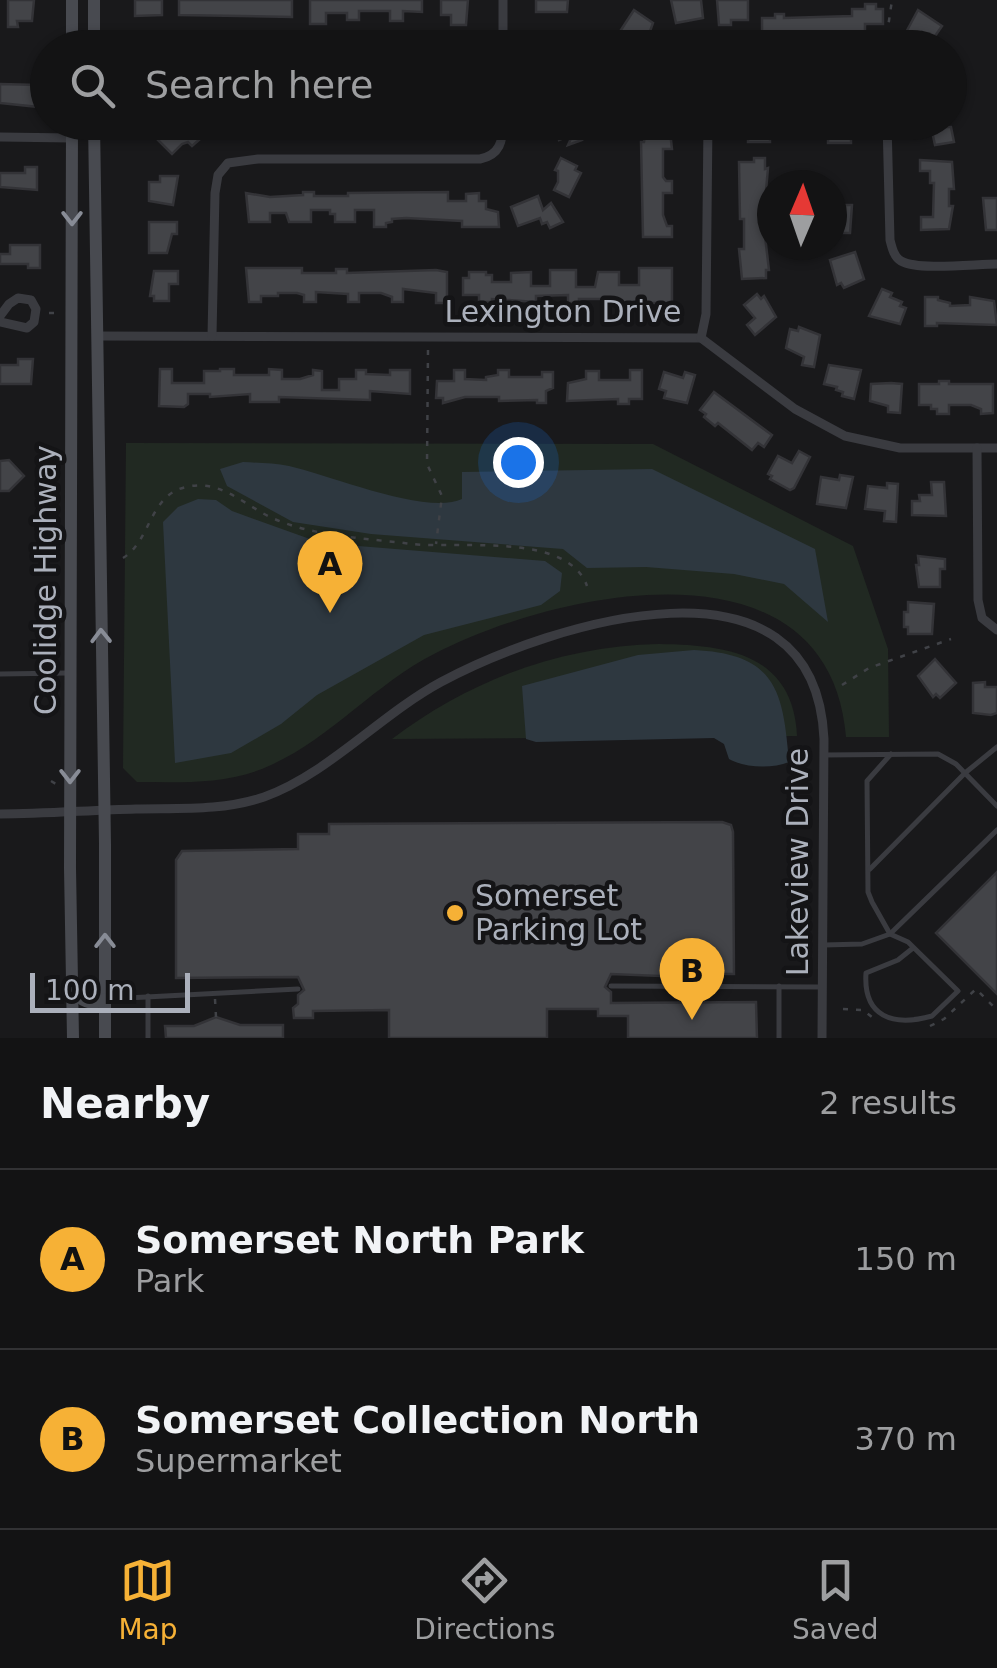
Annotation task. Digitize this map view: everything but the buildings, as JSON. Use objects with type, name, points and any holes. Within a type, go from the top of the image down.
[{"type":"main road","points":[[72,0],[72,30]]},
{"type":"main road","points":[[94,0],[94,30]]},
{"type":"main road","name":"Coolidge Highway","points":[[72,140],[73,1038]]},
{"type":"main road","points":[[91,140],[94,143]]},
{"type":"main road","name":"Coolidge Highway","points":[[94,143],[105,1038]]},
{"type":"main road","points":[[72,357],[82,368],[97,367]]},
{"type":"main road","points":[[72,423],[88,420],[98,432]]},
{"type":"main road","points":[[73,989],[85,1001],[105,1000]]},
{"type":"street","points":[[502,0],[503,30]]},
{"type":"street","points":[[0,137],[30,134]]},
{"type":"street","points":[[212,336],[214,193],[218,175],[228,163],[258,159],[480,158],[494,154],[500,140]]},
{"type":"street","points":[[702,338],[706,314],[708,140]]},
{"type":"street","points":[[887,140],[890,240],[896,256],[902,262],[918,265],[997,264]]},
{"type":"street","name":"Lexington Drive","points":[[96,336],[702,338],[795,410],[845,436],[900,448],[997,448]]},
{"type":"street","points":[[977,448],[978,600],[982,618],[997,630]]},
{"type":"street","name":"Lakeview Drive","points":[[104,810],[220,807],[275,793],[312,772],[390,713],[460,672],[539,640],[609,623],[704,614],[737,618],[768,630],[802,660],[816,686],[822,711],[822,1038]]},
{"type":"street","points":[[0,814],[104,810]]},
{"type":"lane","points":[[0,674],[70,674]]},
{"type":"lane","points":[[868,870],[965,773],[997,747]]},
{"type":"lane","points":[[891,754],[868,781],[872,902],[890,934],[914,948],[958,991],[932,1016],[889,1018],[867,1000],[866,973],[898,960],[914,948]]},
{"type":"lane","points":[[824,755],[938,754],[965,773],[997,806]]},
{"type":"lane","points":[[822,945],[862,944],[890,934],[997,830]]},
{"type":"lane","points":[[611,986],[822,986]]},
{"type":"lane","points":[[779,986],[779,1038]]},
{"type":"lane","points":[[105,1000],[298,989]]},
{"type":"lane","points":[[148,996],[148,1038]]},
{"type":"path","points":[[888,30],[892,0]]},
{"type":"path","points":[[428,350],[428,464],[442,490],[436,545]]},
{"type":"path","points":[[123,558],[134,550],[164,499],[177,490],[200,485],[222,489],[268,516],[302,529],[545,553],[572,563],[587,586]]},
{"type":"path","points":[[842,685],[869,668],[951,639]]},
{"type":"shaded area","points":[[126,443],[653,444],[853,546],[888,649],[889,737],[846,737],[828,672],[792,629],[740,604],[679,595],[613,598],[547,611],[486,631],[434,654],[392,680],[293,754],[271,765],[239,776],[205,781],[137,782],[123,768]]},
{"type":"shaded area","points":[[243,462],[289,466],[403,498],[446,503],[462,499],[462,472],[652,469],[815,549],[828,622],[784,584],[734,574],[646,567],[587,568],[563,549],[371,534],[293,522],[227,486],[220,469]]},
{"type":"shaded area","points":[[198,499],[216,500],[232,511],[321,543],[545,561],[562,573],[560,591],[541,605],[424,635],[317,695],[281,724],[231,753],[175,763],[163,522],[178,507]]},
{"type":"shaded area","points":[[659,644],[708,647],[752,659],[783,687],[793,708],[797,736],[392,739],[453,700],[518,670],[587,651]]},
{"type":"shaded area","points":[[694,650],[743,659],[759,668],[778,696],[789,762],[751,766],[735,762],[729,759],[724,744],[714,738],[536,742],[526,739],[522,686],[638,655]]},
{"type":"place","name":"Somerset North Park","points":[[330,613]]},
{"type":"place","name":"Somerset Parking Lot","points":[[455,913]]},
{"type":"place","name":"Somerset Collection North","points":[[692,1020]]}]
